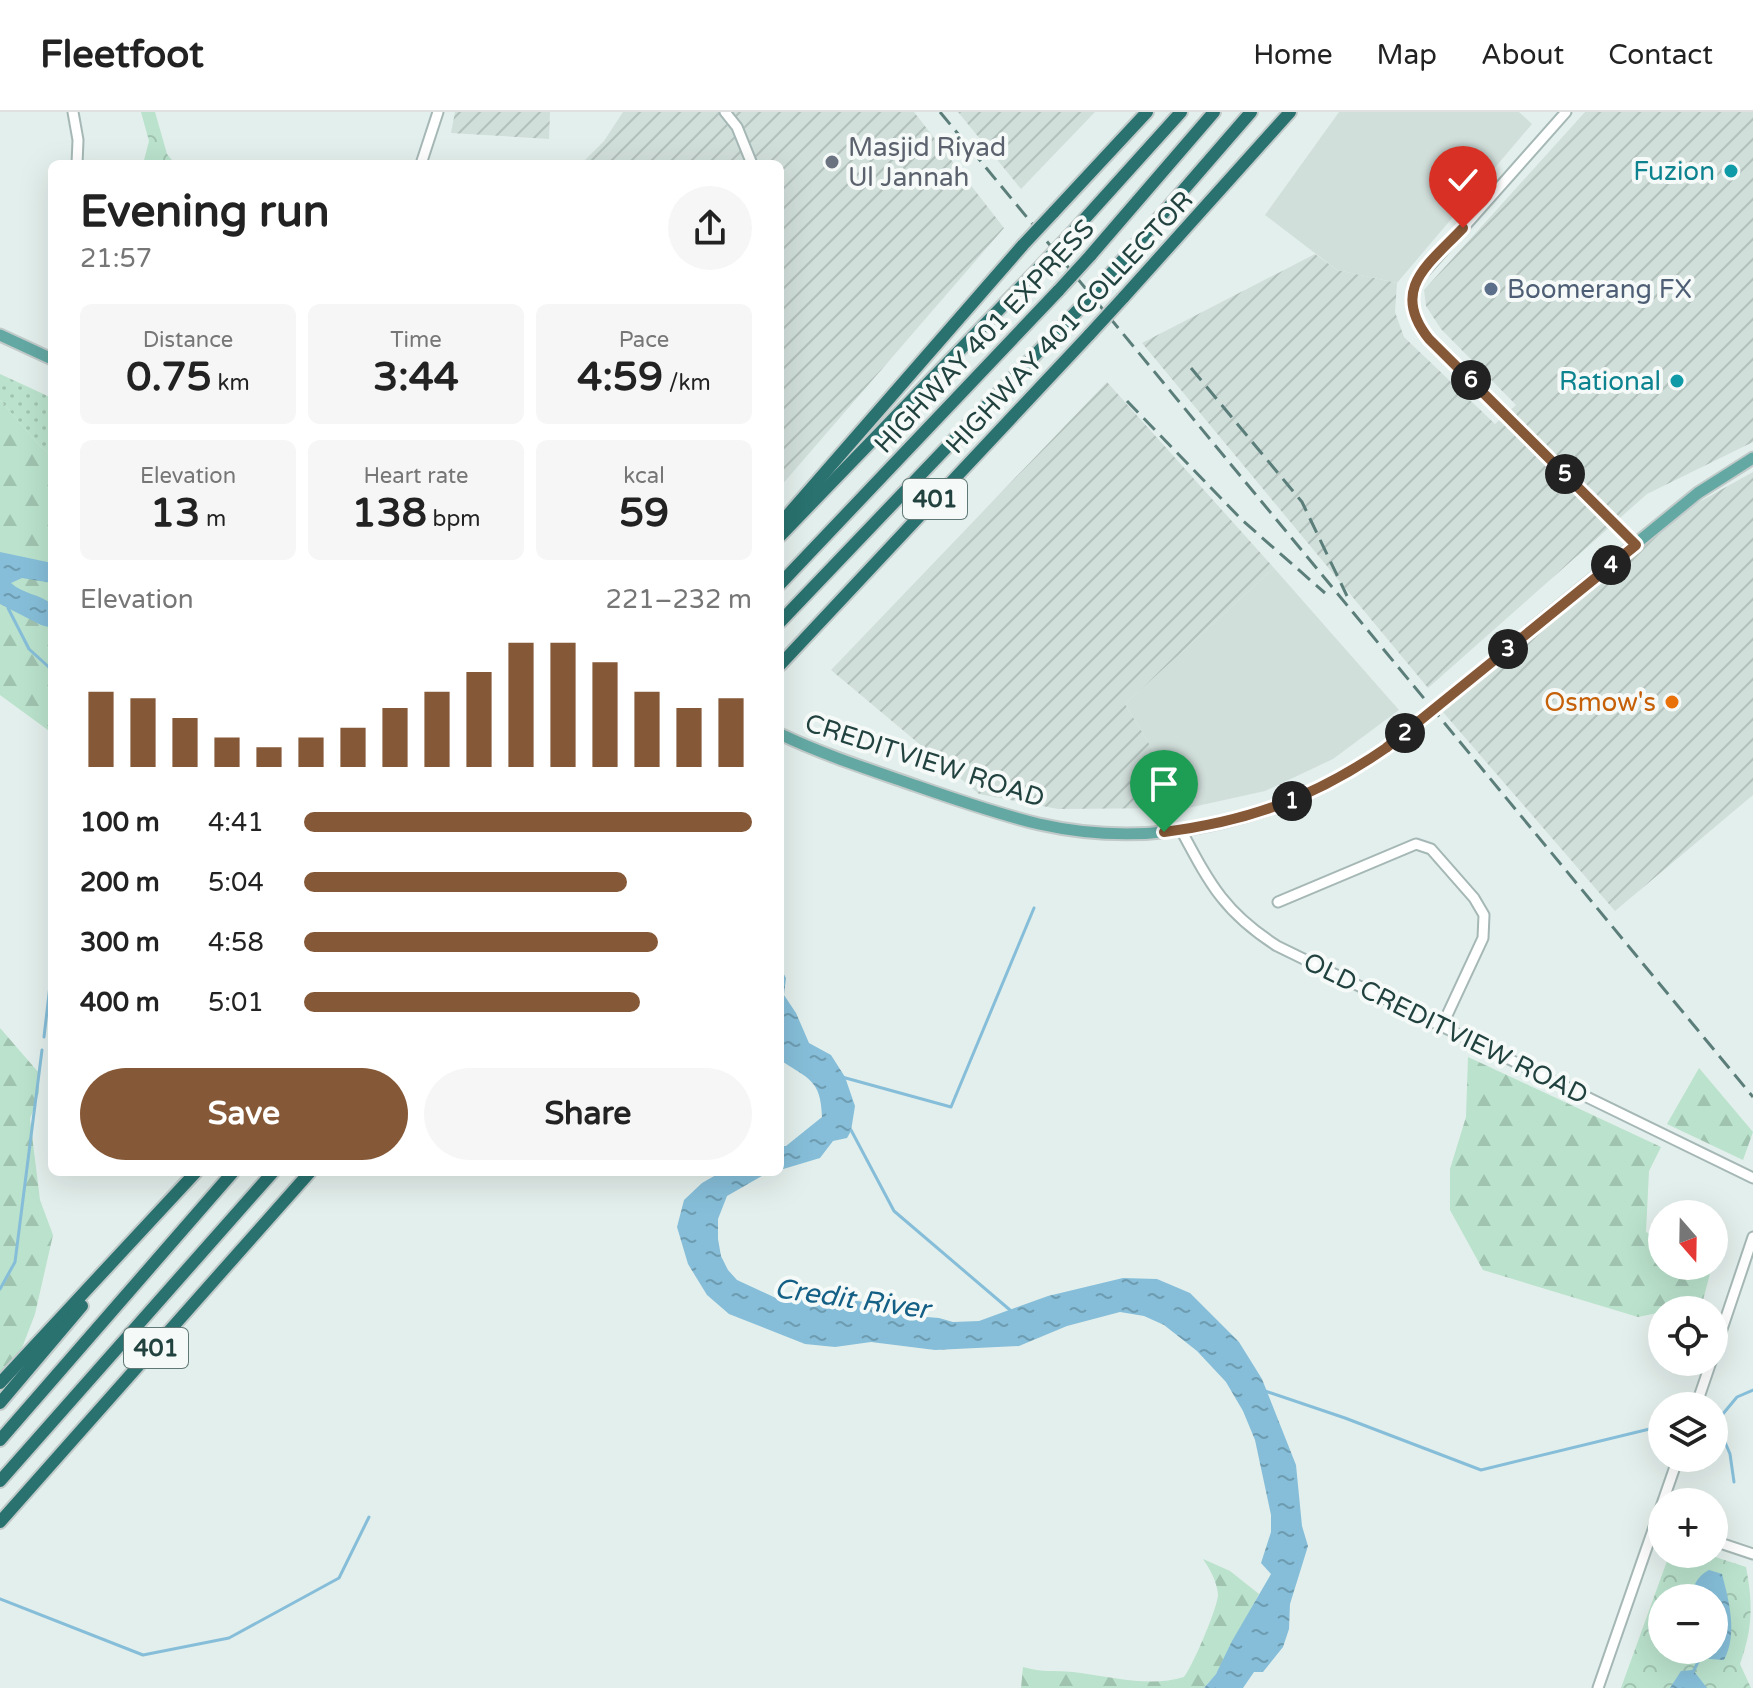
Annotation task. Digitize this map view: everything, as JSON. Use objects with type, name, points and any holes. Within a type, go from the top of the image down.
[{"type":"highway","points":[[784,519],[1023,245],[1147,112]]},
{"type":"highway","points":[[784,532],[1042,265],[1181,112]]},
{"type":"highway","name":"HIGHWAY 401 EXPRESS","points":[[784,580],[1059,290],[1214,112]]},
{"type":"highway","name":"HIGHWAY 401 EXPRESS","points":[[784,618],[1077,311],[1251,112]]},
{"type":"highway","name":"HIGHWAY 401 COLLECTOR","points":[[784,661],[1090,334],[1290,112]]},
{"type":"highway","points":[[0,1383],[192,1176]]},
{"type":"highway","name":"401","points":[[0,1440],[230,1176]]},
{"type":"highway","name":"401","points":[[0,1481],[269,1176]]},
{"type":"highway","name":"401","points":[[0,1522],[306,1176]]},
{"type":"highway","points":[[0,1403],[152,1220]]},
{"type":"main road","points":[[0,335],[48,357]]},
{"type":"main road","name":"CREDITVIEW ROAD","points":[[784,736],[844,761],[1040,824],[1115,833],[1181,830],[1242,819],[1279,807],[1350,773],[1410,729],[1698,493],[1753,458]]},
{"type":"street","points":[[73,112],[78,140],[77,160]]},
{"type":"street","points":[[422,160],[438,112]]},
{"type":"street","points":[[725,112],[737,127],[750,160]]},
{"type":"street","points":[[1566,112],[1418,279],[1411,293],[1412,313],[1429,339],[1636,545]]},
{"type":"street","name":"OLD CREDITVIEW ROAD","points":[[1181,830],[1213,887],[1230,910],[1277,946],[1753,1178]]},
{"type":"street","points":[[1278,902],[1416,844],[1431,849],[1474,898],[1484,915],[1483,938],[1442,1026]]},
{"type":"street","points":[[1728,1311],[1753,1237]]},
{"type":"street","points":[[1728,1546],[1753,1554]]},
{"type":"street","points":[[1598,1688],[1648,1550]]},
{"type":"shaded area","points":[[455,112],[550,112],[549,139],[451,133]]},
{"type":"shaded area","points":[[623,112],[914,112],[1004,228],[784,482],[784,160],[585,160],[604,141]]},
{"type":"shaded area","points":[[958,112],[1095,112],[1021,189]]},
{"type":"shaded area","points":[[1339,112],[1519,112],[1532,124],[1397,283],[1337,270],[1265,215]]},
{"type":"shaded area","points":[[1585,112],[1753,112],[1753,442],[1647,494],[1428,688],[1142,343],[1315,254],[1337,270],[1397,283],[1395,312],[1404,337],[1495,424],[1516,405],[1441,329],[1426,306],[1424,290]]},
{"type":"shaded area","points":[[1107,382],[1274,568],[1125,704],[1188,808],[1058,809],[979,794],[831,670]]},
{"type":"shaded area","points":[[1753,472],[1753,795],[1615,911],[1442,711],[1690,507]]},
{"type":"shaded area","points":[[1274,568],[1399,710],[1333,759],[1265,791],[1188,808],[1125,704]]},
{"type":"green space","points":[[141,112],[155,112],[167,154],[172,160],[144,160],[149,141]]},
{"type":"green space","points":[[0,374],[48,396],[48,453],[40,446],[0,400]]},
{"type":"green space","points":[[0,400],[48,453],[48,730],[0,695]]},
{"type":"green space","points":[[0,1028],[39,1073],[39,1093],[30,1119],[40,1200],[53,1235],[35,1314],[12,1374],[0,1374]]},
{"type":"green space","points":[[1468,1057],[1661,1147],[1649,1171],[1646,1232],[1648,1280],[1708,1280],[1704,1296],[1648,1296],[1648,1315],[1638,1317],[1483,1270],[1450,1210],[1450,1169],[1466,1117]]},
{"type":"green space","points":[[1699,1068],[1753,1132],[1743,1160],[1667,1124]]},
{"type":"green space","points":[[1203,1559],[1230,1571],[1259,1594],[1216,1674],[1204,1688],[1021,1688],[1023,1667],[1143,1681],[1184,1677],[1204,1636],[1218,1594],[1215,1580]]},
{"type":"green space","points":[[1728,1561],[1746,1567],[1750,1616],[1740,1664],[1751,1688],[1621,1688],[1648,1613],[1648,1664],[1728,1664],[1728,1584],[1659,1584],[1664,1568],[1728,1568]]},
{"type":"water","points":[[0,552],[48,562],[48,582],[22,578],[11,583],[48,602],[48,627],[0,604]]},
{"type":"water","points":[[784,995],[809,1043],[831,1055],[845,1077],[855,1106],[847,1138],[833,1141],[820,1158],[784,1169],[784,1146],[822,1117],[816,1087],[784,1063]]},
{"type":"water","name":"Credit River","points":[[714,1176],[762,1176],[727,1196],[718,1219],[718,1239],[721,1256],[737,1280],[778,1299],[835,1298],[880,1304],[914,1316],[953,1322],[979,1321],[1048,1296],[1123,1278],[1157,1279],[1190,1293],[1239,1342],[1262,1379],[1296,1465],[1302,1526],[1308,1546],[1290,1604],[1289,1629],[1283,1647],[1263,1672],[1254,1672],[1243,1688],[1204,1688],[1216,1674],[1271,1574],[1261,1563],[1271,1532],[1271,1515],[1255,1440],[1243,1411],[1226,1382],[1197,1351],[1164,1325],[1144,1316],[1120,1312],[1067,1326],[1019,1346],[935,1350],[871,1342],[835,1347],[805,1344],[729,1314],[707,1295],[688,1264],[677,1227],[684,1200]]},
{"type":"water","points":[[1709,1570],[1722,1574],[1724,1584],[1695,1584]]},
{"type":"water","points":[[1728,1601],[1731,1628],[1728,1650]]},
{"type":"water","points":[[1693,1670],[1707,1688],[1670,1688],[1681,1671]]},
{"type":"waterway","points":[[8,608],[29,649],[48,666]]},
{"type":"waterway","points":[[842,1077],[951,1107],[1034,908]]},
{"type":"waterway","points":[[44,1037],[48,1002]]},
{"type":"waterway","points":[[0,1289],[15,1262],[42,1050]]},
{"type":"waterway","name":"Credit River","points":[[851,1130],[894,1211],[1010,1310]]},
{"type":"waterway","points":[[1728,1408],[1737,1397],[1753,1390]]},
{"type":"waterway","points":[[1265,1391],[1481,1470],[1648,1429]]},
{"type":"waterway","points":[[1728,1449],[1734,1482]]},
{"type":"waterway","points":[[0,1599],[143,1655],[229,1638],[339,1578],[369,1517]]},
{"type":"waterway","points":[[1693,1672],[1697,1664]]},
{"type":"railway","points":[[940,112],[1753,1097]]},
{"type":"railway","points":[[1191,368],[1302,502],[1347,596]]},
{"type":"railway","points":[[1127,401],[1242,520],[1325,593]]},
{"type":"place","name":"Masjid Riyad Ul Jannah","points":[[832,162]]},
{"type":"place","name":"Fuzion","points":[[1731,171]]},
{"type":"place","name":"Boomerang FX","points":[[1491,289]]},
{"type":"place","name":"Rational","points":[[1677,381]]},
{"type":"place","name":"Osmow's","points":[[1672,702]]},
{"type":"route","points":[[1164,832],[1242,819],[1279,807],[1350,773],[1386,748],[1636,545],[1429,339],[1415,321],[1411,299],[1414,284],[1463,228]]}]
